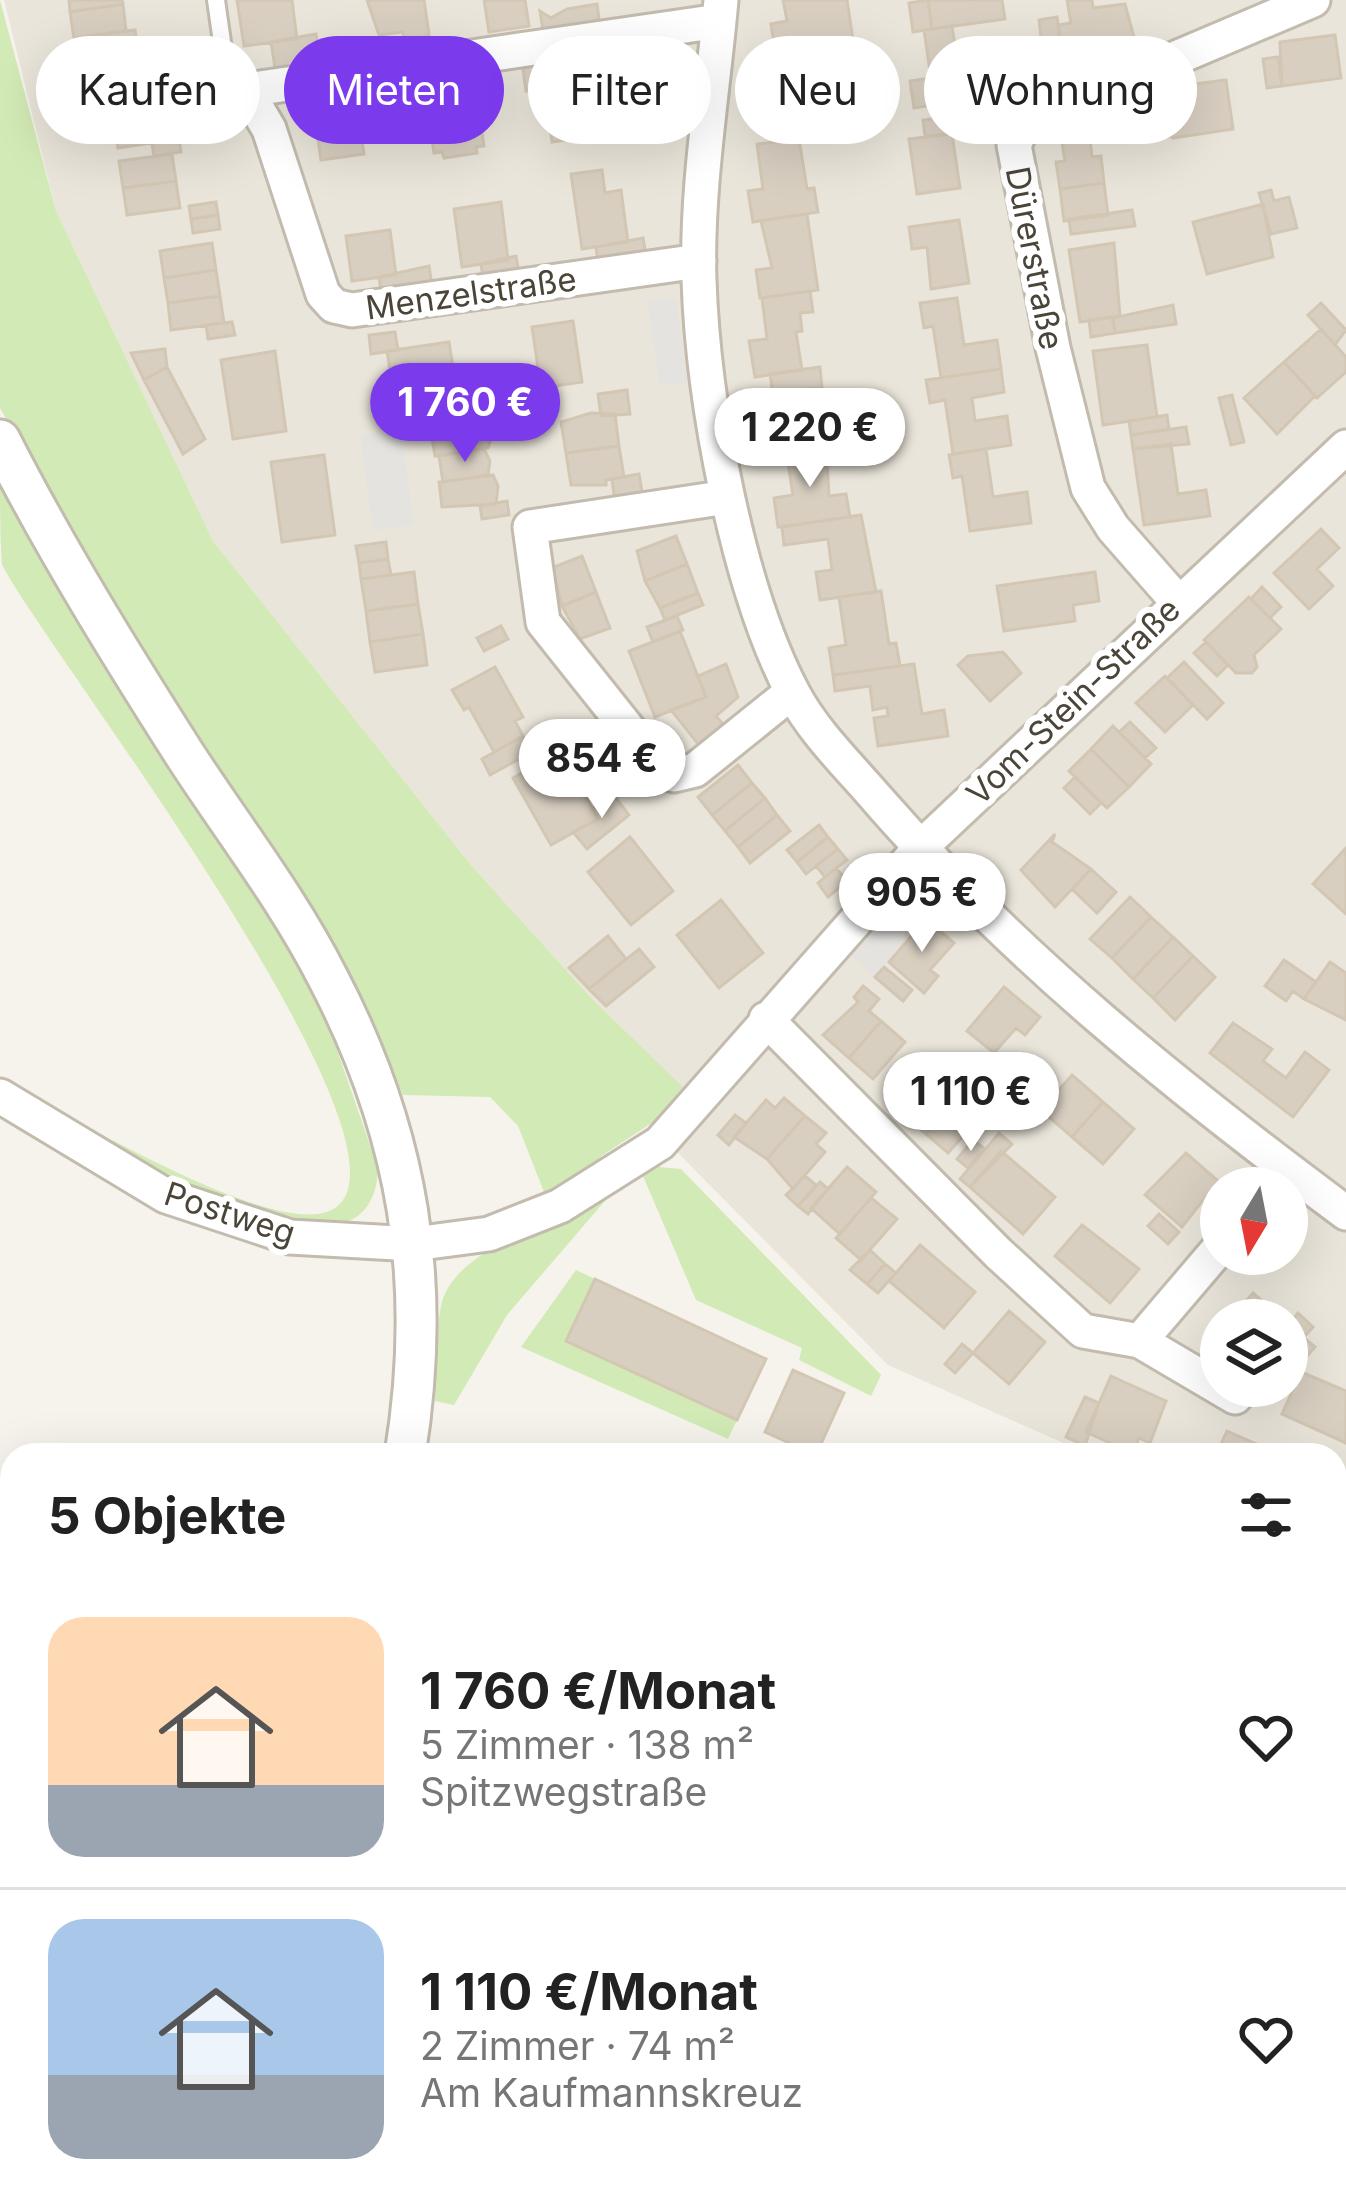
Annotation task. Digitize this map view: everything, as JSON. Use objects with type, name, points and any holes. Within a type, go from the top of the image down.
[{"type":"street","name":"Dürerstraße","points":[[1178,601],[1113,527],[1088,488],[1053,348],[1014,145],[1021,130],[1044,114],[1313,0]]},
{"type":"street","points":[[260,88],[720,10],[699,260],[727,497],[792,692],[814,726],[920,848],[1107,1026],[1266,1167]]},
{"type":"street","name":"Menzelstraße","points":[[260,111],[323,294],[334,306],[352,310],[699,260]]},
{"type":"street","points":[[0,440],[94,608],[327,975],[383,1103],[414,1244],[418,1310],[406,1443]]},
{"type":"street","name":"Vom-Stein-Straße","points":[[414,1244],[489,1234],[628,1174],[661,1143],[920,848],[1346,447]]},
{"type":"street","points":[[727,497],[530,527],[543,622],[670,774],[694,770],[792,692]]},
{"type":"street","points":[[766,1019],[1040,1294],[1083,1331],[1140,1341],[1200,1376]]},
{"type":"street","name":"Postweg","points":[[0,1096],[166,1196],[215,1215],[290,1237],[414,1244]]},
{"type":"street","points":[[1308,1194],[1346,1213]]},
{"type":"street","points":[[1140,1341],[1200,1271]]},
{"type":"lane","name":"Menzelstraße","points":[[216,0],[221,36]]},
{"type":"shaded area","points":[[4,0],[1346,0],[1346,1443],[1063,1443],[888,1365],[673,1148],[653,1122],[682,1087],[592,999],[471,865],[213,541],[56,211],[39,144],[260,144],[260,36],[36,36],[36,130]]},
{"type":"shaded area","points":[[676,298],[687,383],[659,386],[648,301]]},
{"type":"shaded area","points":[[401,430],[414,525],[373,531],[360,435]]},
{"type":"shaded area","points":[[882,914],[908,937],[875,977],[848,953]]},
{"type":"green space","points":[[0,0],[56,211],[213,541],[471,865],[592,999],[683,1087],[653,1122],[600,1157],[598,1170],[546,1197],[518,1126],[490,1097],[403,1095],[347,968],[153,679],[0,408]]},
{"type":"green space","points":[[0,474],[282,935],[327,1021],[378,1168],[363,1211],[325,1226],[272,1219],[209,1197],[0,1081],[158,1163],[247,1201],[286,1212],[317,1214],[349,1183],[337,1113],[292,1016],[154,791],[2,564]]},
{"type":"green space","points":[[659,1167],[681,1169],[881,1375],[871,1396],[799,1360],[802,1348],[696,1300],[643,1176]]},
{"type":"green space","points":[[610,1195],[507,1315],[454,1405],[435,1401],[441,1306],[465,1267],[511,1238]]},
{"type":"green space","points":[[576,1270],[595,1279],[567,1341],[737,1420],[728,1439],[521,1347]]},
{"type":"building","points":[[69,0],[122,0],[123,4],[70,12]]},
{"type":"building","points":[[237,0],[292,0],[297,36],[260,44],[260,36],[242,36]]},
{"type":"building","points":[[367,0],[424,0],[429,35],[379,35]]},
{"type":"building","points":[[484,0],[525,0],[529,26],[489,32]]},
{"type":"building","points":[[783,0],[847,0],[852,36],[773,36],[771,24],[787,21]]},
{"type":"building","points":[[928,0],[932,29],[913,32],[909,3]]},
{"type":"building","points":[[928,0],[1002,0],[1005,19],[932,29]]},
{"type":"building","points":[[1067,0],[1092,0],[1093,8],[1125,4],[1134,36],[1060,36],[1058,25],[1071,23]]},
{"type":"building","points":[[123,4],[126,31],[74,36],[70,12]]},
{"type":"building","points":[[597,4],[600,27],[544,36],[540,11],[551,18],[567,9]]},
{"type":"building","points":[[1057,17],[1060,36],[1041,36],[1039,20]]},
{"type":"building","points":[[952,26],[953,36],[925,36],[924,30]]},
{"type":"building","points":[[135,30],[136,36],[108,36]]},
{"type":"building","points":[[1335,35],[1341,78],[1282,86],[1280,42]]},
{"type":"building","points":[[284,40],[284,73],[276,74],[271,42]]},
{"type":"building","points":[[1278,57],[1282,86],[1267,88],[1263,59]]},
{"type":"building","points":[[528,60],[528,91],[526,91],[522,61]]},
{"type":"building","points":[[924,79],[924,106],[914,108],[910,81]]},
{"type":"building","points":[[1226,80],[1233,129],[1197,134],[1197,84]]},
{"type":"building","points":[[909,139],[953,144],[960,188],[917,194]]},
{"type":"building","points":[[152,144],[180,144],[181,152],[154,156]]},
{"type":"building","points":[[319,144],[363,144],[364,154],[321,160]]},
{"type":"building","points":[[433,144],[484,144],[476,147],[477,153],[444,158],[442,152],[434,153]]},
{"type":"building","points":[[757,144],[800,144],[807,189],[814,188],[818,212],[753,222],[748,191],[763,189]]},
{"type":"building","points":[[1062,144],[1090,144],[1092,157],[1101,156],[1104,183],[1060,189],[1056,162],[1065,161]]},
{"type":"building","points":[[172,154],[176,181],[123,188],[119,161]]},
{"type":"building","points":[[602,170],[605,193],[621,190],[628,242],[582,249],[571,174]]},
{"type":"building","points":[[176,181],[180,208],[127,215],[123,188]]},
{"type":"building","points":[[1104,183],[1108,215],[1064,221],[1060,189]]},
{"type":"building","points":[[1271,190],[1274,201],[1289,197],[1297,228],[1271,234],[1259,193]]},
{"type":"building","points":[[216,202],[218,215],[191,219],[189,206]]},
{"type":"building","points":[[501,202],[508,260],[462,267],[454,209]]},
{"type":"building","points":[[1263,204],[1273,257],[1207,274],[1193,222]]},
{"type":"building","points":[[1132,210],[1135,226],[1071,234],[1069,219]]},
{"type":"building","points":[[807,214],[818,290],[760,298],[756,270],[772,268],[761,221]]},
{"type":"building","points":[[218,215],[220,229],[193,233],[191,219]]},
{"type":"building","points":[[959,220],[969,283],[931,289],[927,247],[912,249],[909,227]]},
{"type":"building","points":[[390,230],[396,275],[352,281],[346,236]]},
{"type":"building","points":[[643,238],[646,256],[598,263],[596,247]]},
{"type":"building","points":[[212,243],[216,270],[164,278],[160,251]]},
{"type":"building","points":[[1114,243],[1120,316],[1080,322],[1069,250]]},
{"type":"building","points":[[516,256],[519,273],[483,278],[481,264]]},
{"type":"building","points":[[429,266],[432,285],[381,292],[379,277]]},
{"type":"building","points":[[216,270],[220,296],[168,303],[164,278]]},
{"type":"building","points":[[810,291],[813,312],[800,313],[802,331],[796,332],[802,370],[755,377],[749,341],[767,339],[762,298]]},
{"type":"building","points":[[220,296],[224,323],[171,330],[168,303]]},
{"type":"building","points":[[957,298],[964,345],[997,340],[1001,369],[941,378],[933,326],[924,328],[920,303]]},
{"type":"building","points":[[1321,303],[1346,330],[1335,345],[1308,315]]},
{"type":"building","points":[[1173,305],[1176,324],[1115,333],[1113,318]]},
{"type":"building","points":[[1112,317],[1115,333],[1091,337],[1089,320]]},
{"type":"building","points":[[573,321],[582,382],[541,388],[532,327]]},
{"type":"building","points":[[232,322],[235,335],[208,339],[206,325]]},
{"type":"building","points":[[1321,329],[1346,357],[1346,372],[1317,398],[1284,362]]},
{"type":"building","points":[[395,332],[398,350],[371,354],[369,335]]},
{"type":"building","points":[[449,342],[455,380],[439,383],[442,402],[396,409],[387,351]]},
{"type":"building","points":[[1147,345],[1157,417],[1103,425],[1093,351]]},
{"type":"building","points":[[165,349],[167,367],[144,380],[131,353]]},
{"type":"building","points":[[275,351],[286,431],[233,439],[221,360]]},
{"type":"building","points":[[1284,362],[1315,396],[1277,434],[1244,398]]},
{"type":"building","points":[[167,367],[205,439],[183,454],[144,380]]},
{"type":"building","points":[[820,367],[822,388],[809,389],[811,408],[806,409],[812,446],[763,454],[758,419],[776,416],[770,374]]},
{"type":"building","points":[[1001,369],[1004,392],[972,398],[975,421],[1007,416],[1011,445],[953,454],[945,400],[930,403],[926,380]]},
{"type":"building","points":[[627,390],[630,414],[601,416],[598,394]]},
{"type":"building","points":[[1232,395],[1244,442],[1231,445],[1219,398]]},
{"type":"building","points":[[591,413],[615,414],[619,446],[566,453],[561,422]]},
{"type":"building","points":[[1167,415],[1169,429],[1131,435],[1129,421]]},
{"type":"building","points":[[485,422],[492,435],[488,448],[435,456],[431,432]]},
{"type":"building","points":[[1186,427],[1189,444],[1133,449],[1131,435]]},
{"type":"building","points":[[826,444],[829,496],[846,494],[850,517],[778,527],[774,498],[793,495],[786,450]]},
{"type":"building","points":[[1171,444],[1178,494],[1206,490],[1210,516],[1144,525],[1133,449]]},
{"type":"building","points":[[619,446],[624,477],[606,480],[606,485],[571,485],[566,453]]},
{"type":"building","points":[[484,449],[490,461],[488,475],[443,482],[439,456]]},
{"type":"building","points":[[986,449],[993,497],[1027,492],[1031,523],[970,531],[962,476],[953,478],[949,455]]},
{"type":"building","points":[[324,455],[335,535],[282,542],[271,462]]},
{"type":"building","points":[[639,474],[643,497],[615,501],[612,479]]},
{"type":"building","points":[[493,475],[498,486],[496,504],[442,507],[439,482]]},
{"type":"building","points":[[507,501],[509,515],[482,519],[480,506]]},
{"type":"building","points":[[861,515],[876,592],[820,600],[816,572],[832,570],[828,539],[784,545],[782,527]]},
{"type":"building","points":[[1321,529],[1339,548],[1317,569],[1333,586],[1309,609],[1274,573]]},
{"type":"building","points":[[676,536],[687,564],[645,581],[637,551]]},
{"type":"building","points":[[386,542],[388,559],[359,563],[356,546]]},
{"type":"building","points":[[582,556],[596,592],[562,606],[552,568]]},
{"type":"building","points":[[388,559],[391,575],[361,579],[359,563]]},
{"type":"building","points":[[687,564],[698,593],[660,608],[645,581]]},
{"type":"building","points":[[414,572],[418,604],[366,611],[361,579]]},
{"type":"building","points":[[1095,572],[1099,601],[1073,605],[1075,621],[1004,631],[997,586]]},
{"type":"building","points":[[1262,587],[1281,607],[1270,618],[1251,599]]},
{"type":"building","points":[[881,591],[889,644],[896,643],[900,666],[833,675],[829,648],[846,645],[839,597]]},
{"type":"building","points":[[596,592],[610,628],[580,639],[562,606]]},
{"type":"building","points":[[698,593],[703,605],[665,620],[660,608]]},
{"type":"building","points":[[1249,597],[1281,629],[1254,655],[1257,667],[1252,673],[1236,673],[1204,640]]},
{"type":"building","points":[[418,604],[423,634],[370,642],[366,611]]},
{"type":"building","points":[[677,616],[683,630],[653,642],[647,627]]},
{"type":"building","points":[[501,626],[508,639],[484,651],[477,638]]},
{"type":"building","points":[[680,631],[706,697],[655,717],[629,651]]},
{"type":"building","points":[[423,634],[427,665],[375,672],[370,642]]},
{"type":"building","points":[[1206,642],[1228,665],[1217,676],[1194,653]]},
{"type":"building","points":[[1003,652],[1021,673],[990,701],[958,665],[968,656]]},
{"type":"building","points":[[1184,662],[1223,703],[1207,719],[1167,678]]},
{"type":"building","points":[[726,664],[738,697],[716,716],[727,729],[702,749],[671,710],[706,697],[698,676]]},
{"type":"building","points":[[914,664],[922,714],[944,710],[948,736],[878,746],[874,718],[888,716],[887,707],[873,710],[870,686],[835,691],[833,675]]},
{"type":"building","points":[[495,667],[523,717],[515,721],[523,736],[494,752],[469,707],[464,710],[452,690]]},
{"type":"building","points":[[1165,676],[1193,705],[1165,732],[1136,703]]},
{"type":"building","points":[[1130,722],[1156,748],[1145,758],[1119,732]]},
{"type":"building","points":[[1113,726],[1151,764],[1129,787],[1091,749]]},
{"type":"building","points":[[523,736],[532,752],[490,775],[482,759]]},
{"type":"building","points":[[1091,749],[1129,787],[1107,808],[1069,771]]},
{"type":"building","points":[[560,751],[598,819],[551,845],[513,778]]},
{"type":"building","points":[[738,765],[752,783],[712,815],[698,797]]},
{"type":"building","points":[[1075,777],[1101,803],[1090,814],[1064,788]]},
{"type":"building","points":[[752,783],[765,798],[725,831],[712,815]]},
{"type":"building","points":[[612,793],[629,815],[587,849],[573,832],[598,819],[592,809]]},
{"type":"building","points":[[765,798],[777,815],[738,847],[725,831]]},
{"type":"building","points":[[777,815],[790,831],[750,863],[738,847]]},
{"type":"building","points":[[819,825],[828,837],[797,862],[787,850]]},
{"type":"building","points":[[1055,834],[1052,842],[1091,869],[1055,907],[1021,870]]},
{"type":"building","points":[[630,837],[673,891],[631,925],[588,872]]},
{"type":"building","points":[[828,837],[838,849],[806,874],[797,862]]},
{"type":"building","points":[[1346,848],[1346,914],[1313,884]]},
{"type":"building","points":[[838,849],[847,860],[825,877],[816,866]]},
{"type":"building","points":[[836,868],[847,881],[828,897],[818,883]]},
{"type":"building","points":[[1091,869],[1116,892],[1097,913],[1072,889]]},
{"type":"building","points":[[1130,897],[1151,917],[1112,958],[1090,939]]},
{"type":"building","points":[[721,900],[763,953],[719,988],[677,935]]},
{"type":"building","points":[[1151,917],[1173,937],[1133,979],[1112,958]]},
{"type":"building","points":[[926,919],[954,943],[930,970],[938,976],[924,993],[889,962]]},
{"type":"building","points":[[608,936],[626,959],[589,989],[569,968]]},
{"type":"building","points":[[1173,937],[1193,956],[1153,998],[1133,979]]},
{"type":"building","points":[[639,949],[654,967],[606,1006],[589,989]]},
{"type":"building","points":[[1193,956],[1215,977],[1175,1020],[1153,998]]},
{"type":"building","points":[[1284,960],[1316,982],[1304,999],[1293,991],[1286,1001],[1265,986]]},
{"type":"building","points":[[1330,962],[1346,973],[1346,1020],[1304,999]]},
{"type":"building","points":[[884,967],[912,990],[903,1001],[875,977]]},
{"type":"building","points":[[863,986],[879,999],[869,1011],[881,1021],[849,1058],[823,1035],[858,1002],[854,997]]},
{"type":"building","points":[[1004,987],[1040,1017],[1025,1035],[1016,1028],[994,1053],[967,1031]]},
{"type":"building","points":[[881,1021],[905,1042],[873,1079],[849,1058]]},
{"type":"building","points":[[1233,1023],[1272,1049],[1263,1061],[1286,1078],[1305,1052],[1329,1070],[1293,1117],[1210,1053]]},
{"type":"building","points":[[1072,1075],[1103,1102],[1072,1137],[1041,1110]]},
{"type":"building","points":[[937,1079],[958,1097],[926,1134],[905,1115]]},
{"type":"building","points":[[958,1097],[980,1117],[948,1153],[926,1134]]},
{"type":"building","points":[[784,1098],[805,1116],[767,1159],[734,1137],[766,1100],[775,1108]]},
{"type":"building","points":[[1103,1102],[1134,1129],[1103,1164],[1072,1137]]},
{"type":"building","points":[[735,1115],[746,1123],[729,1145],[718,1135]]},
{"type":"building","points":[[805,1116],[826,1133],[816,1144],[825,1152],[793,1189],[767,1159]]},
{"type":"building","points":[[999,1133],[1012,1144],[970,1187],[960,1179]]},
{"type":"building","points":[[973,1140],[985,1149],[968,1168],[957,1159]]},
{"type":"building","points":[[1001,1151],[1055,1197],[1023,1234],[970,1187]]},
{"type":"building","points":[[1186,1153],[1202,1167],[1200,1204],[1182,1227],[1145,1195]]},
{"type":"building","points":[[847,1167],[876,1192],[840,1234],[811,1208]]},
{"type":"building","points":[[805,1176],[816,1185],[798,1206],[786,1195]]},
{"type":"building","points":[[820,1182],[828,1189],[808,1214],[798,1206]]},
{"type":"building","points":[[871,1198],[897,1219],[861,1260],[836,1238]]},
{"type":"building","points":[[1159,1214],[1179,1232],[1168,1244],[1148,1226]]},
{"type":"building","points":[[1082,1225],[1139,1269],[1110,1303],[1055,1256]]},
{"type":"building","points":[[920,1245],[975,1292],[944,1328],[889,1281]]},
{"type":"building","points":[[870,1250],[885,1264],[867,1284],[850,1270]]},
{"type":"building","points":[[885,1264],[896,1273],[878,1293],[867,1284]]},
{"type":"building","points":[[595,1279],[766,1359],[737,1420],[566,1341]]},
{"type":"building","points":[[1009,1311],[1045,1342],[1009,1384],[973,1353]]},
{"type":"building","points":[[962,1344],[973,1353],[955,1373],[945,1364]]},
{"type":"building","points":[[793,1370],[844,1393],[821,1443],[789,1443],[765,1432]]},
{"type":"building","points":[[1308,1375],[1346,1391],[1346,1443],[1282,1414],[1285,1407],[1308,1407]]},
{"type":"building","points":[[1111,1376],[1166,1401],[1150,1443],[1139,1438],[1137,1443],[1110,1443],[1086,1432]]},
{"type":"building","points":[[1085,1397],[1099,1403],[1086,1443],[1066,1437]]},
{"type":"building","points":[[1227,1431],[1254,1443],[1222,1443]]}]
